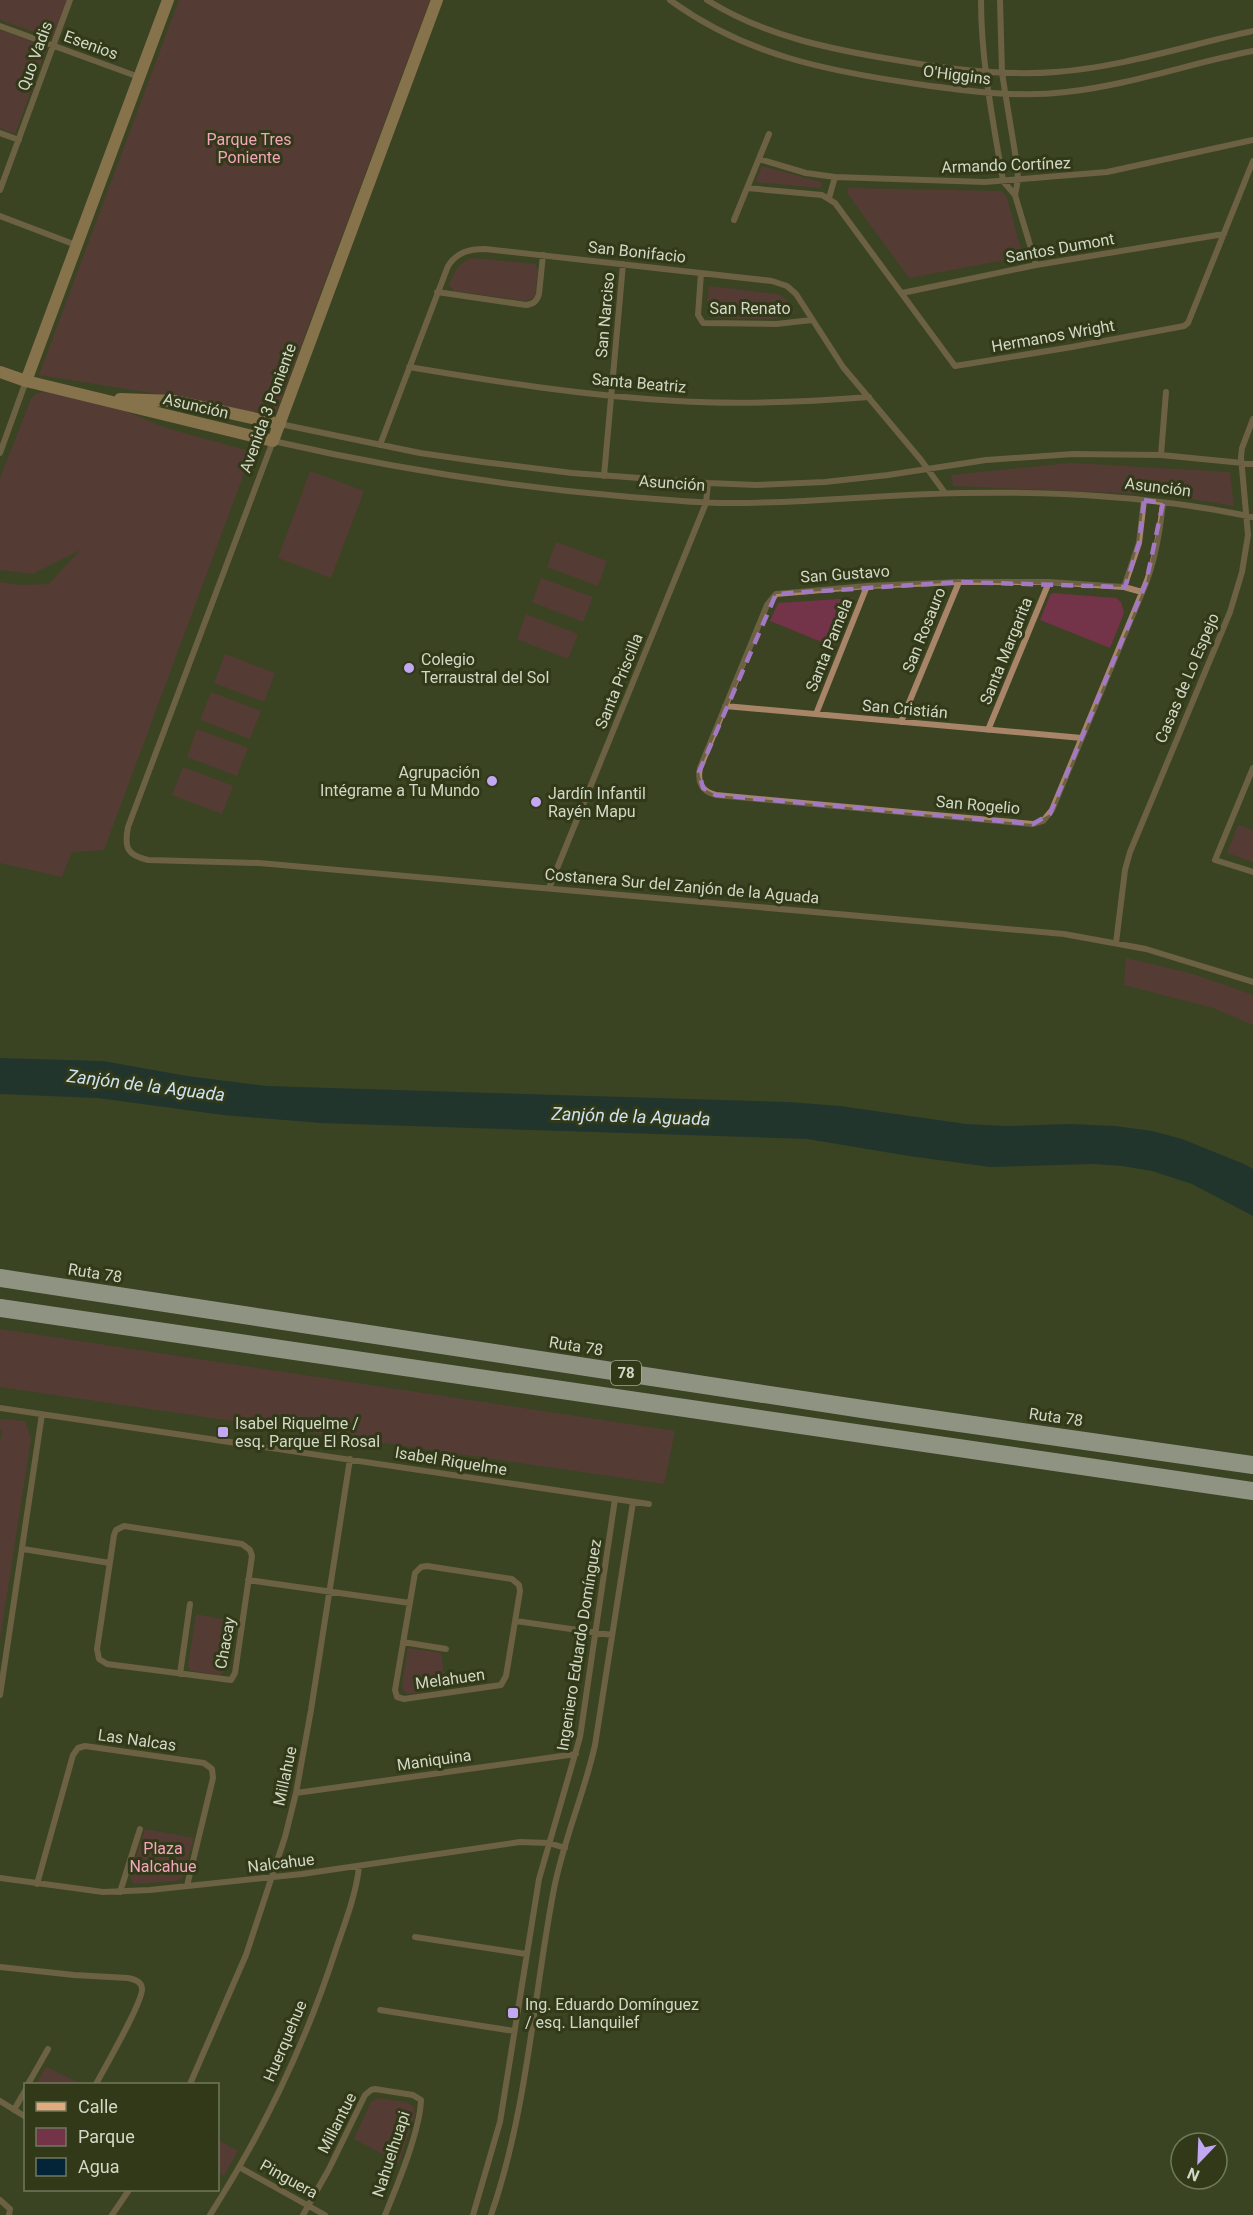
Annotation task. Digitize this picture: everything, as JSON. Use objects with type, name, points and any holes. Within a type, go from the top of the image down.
[{"type":"highway","name":"Ruta 78","points":[[0,1278],[840,1406],[1253,1465]]},
{"type":"highway","name":"78","points":[[0,1308],[1253,1491]]},
{"type":"street","name":"Quo Vadis","points":[[0,190],[70,0]]},
{"type":"street","points":[[0,453],[168,0]]},
{"type":"street","name":"Avenida 3 Poniente","points":[[128,827],[437,0]]},
{"type":"street","name":"O'Higgins","points":[[670,0],[728,35],[795,61],[871,77],[989,94],[1083,90],[1253,51]]},
{"type":"street","name":"O'Higgins","points":[[707,0],[767,30],[815,45],[913,63],[1002,73],[1073,70],[1253,32]]},
{"type":"street","points":[[981,0],[985,72],[1003,181],[1015,195],[1036,265]]},
{"type":"street","points":[[1000,0],[1002,73],[1018,180],[1015,195]]},
{"type":"street","name":"Esenios","points":[[0,26],[139,76]]},
{"type":"street","points":[[0,133],[19,140]]},
{"type":"street","points":[[734,220],[769,134]]},
{"type":"street","name":"Armando Cortínez","points":[[759,159],[806,173],[835,177],[1003,181],[1107,172],[1253,140]]},
{"type":"street","name":"Hermanos Wright","points":[[829,198],[955,366],[1184,326],[1188,323],[1253,161]]},
{"type":"street","points":[[747,188],[815,194],[829,198],[835,177]]},
{"type":"street","points":[[0,216],[77,245]]},
{"type":"street","name":"Santos Dumont","points":[[902,293],[1036,265],[1224,234]]},
{"type":"street","name":"San Bonifacio","points":[[380,445],[437,292],[452,261],[456,256],[469,250],[485,249],[781,283],[796,294],[843,367],[928,469],[945,493]]},
{"type":"street","points":[[437,292],[526,306],[532,305],[539,294],[543,255]]},
{"type":"street","name":"San Narciso","points":[[604,476],[623,264]]},
{"type":"street","name":"San Renato","points":[[701,273],[698,315],[703,323],[776,324],[813,320]]},
{"type":"street","name":"Santa Beatriz","points":[[410,367],[496,381],[677,401],[752,403],[869,397]]},
{"type":"street","name":"Asunción","points":[[0,372],[26,381],[273,441],[386,464],[500,483],[706,503],[791,502],[945,493],[1023,493],[1144,500],[1250,516]]},
{"type":"street","points":[[1161,455],[1166,392]]},
{"type":"street","name":"Asunción","points":[[98,398],[175,401],[380,445],[516,467],[708,483],[756,485],[817,482],[888,475],[986,460],[1098,453],[1161,455],[1253,464]]},
{"type":"street","name":"Casas de Lo Espejo","points":[[1116,943],[1125,870],[1130,852],[1237,593],[1247,546],[1250,516],[1241,462],[1242,448],[1253,419]]},
{"type":"street","name":"Santa Priscilla","points":[[549,888],[706,503],[708,483]]},
{"type":"street","points":[[1142,592],[1124,587],[1138,543],[1144,500]]},
{"type":"street","name":"San Rogelio","points":[[700,784],[706,791],[716,795],[1038,823],[1050,814],[1142,592],[1157,548],[1163,503]]},
{"type":"street","name":"San Gustavo","points":[[700,784],[700,768],[767,605],[774,596],[784,592],[959,582],[1049,582],[1124,587]]},
{"type":"street","name":"San Rosauro","points":[[901,722],[959,582]]},
{"type":"street","name":"Santa Margarita","points":[[988,730],[1049,582]]},
{"type":"street","name":"Santa Pamela","points":[[816,714],[867,586]]},
{"type":"street","name":"San Cristián","points":[[726,706],[1082,738]]},
{"type":"street","points":[[1253,768],[1215,860],[1253,872]]},
{"type":"street","name":"Costanera Sur del Zanjón de la Aguada","points":[[128,827],[125,840],[129,852],[138,858],[148,860],[259,863],[1064,934],[1164,954],[1253,982]]},
{"type":"street","name":"Isabel Riquelme","points":[[0,1408],[650,1504]]},
{"type":"street","points":[[0,1695],[42,1414]]},
{"type":"street","name":"Millahue","points":[[191,2083],[246,1955],[272,1878],[296,1792],[350,1459]]},
{"type":"street","name":"Ingeniero Eduardo Domínguez","points":[[473,2215],[500,2122],[536,1893],[576,1754],[615,1499]]},
{"type":"street","name":"Ingeniero Eduardo Domínguez","points":[[491,2215],[505,2172],[517,2120],[553,1893],[592,1760],[633,1502]]},
{"type":"street","name":"Chacay","points":[[124,1526],[246,1546],[252,1556],[248,1580],[233,1678],[226,1681],[107,1664],[99,1659],[97,1649],[115,1532],[124,1526]]},
{"type":"street","points":[[23,1549],[110,1563]]},
{"type":"street","name":"Melahuen","points":[[424,1567],[512,1579],[519,1585],[520,1591],[516,1621],[506,1679],[498,1686],[404,1700],[398,1698],[395,1693],[415,1573],[424,1567]]},
{"type":"street","points":[[248,1580],[410,1603]]},
{"type":"street","points":[[180,1674],[190,1604]]},
{"type":"street","points":[[516,1621],[612,1635]]},
{"type":"street","points":[[403,1642],[446,1648]]},
{"type":"street","name":"Las Nalcas","points":[[37,1884],[73,1755],[78,1748],[85,1746],[204,1763],[212,1769],[213,1778],[187,1886]]},
{"type":"street","name":"Maniquina","points":[[296,1792],[576,1754]]},
{"type":"street","points":[[120,1892],[140,1829]]},
{"type":"street","name":"Nalcahue","points":[[0,1878],[120,1892],[272,1878],[520,1842],[549,1843],[565,1848]]},
{"type":"street","name":"Huerquehue","points":[[210,2215],[239,2167],[277,2095],[317,2001],[355,1894],[359,1867]]},
{"type":"street","points":[[415,1937],[526,1954]]},
{"type":"street","points":[[0,1967],[128,1978],[136,1979],[141,1984],[143,1990],[97,2083]]},
{"type":"street","points":[[380,2010],[514,2031]]},
{"type":"street","points":[[29,2083],[48,2049]]},
{"type":"street","name":"Millantue","points":[[303,2215],[370,2090],[379,2089],[413,2095],[421,2100]]},
{"type":"street","points":[[14,2110],[24,2092]]},
{"type":"street","name":"Nahuelhuapi","points":[[385,2215],[408,2153],[421,2100]]},
{"type":"street","points":[[0,2101],[24,2116]]},
{"type":"street","name":"Pinguera","points":[[239,2167],[325,2215]]},
{"type":"street","points":[[112,2215],[128,2191]]},
{"type":"street","points":[[0,2200],[10,2212]]},
{"type":"highlighted area","points":[[1144,500],[1163,503],[1146,583],[1050,814],[1033,824],[716,795],[703,788],[699,772],[776,594],[959,582],[1125,587],[1139,543]]},
{"type":"green space","points":[[0,0],[68,0],[54,39],[0,20]]},
{"type":"green space","name":"Parque Tres Poniente","points":[[179,0],[430,0],[273,416],[183,398],[39,375]]},
{"type":"green space","points":[[0,30],[47,47],[15,134],[0,128]]},
{"type":"green space","points":[[762,166],[821,182],[821,188],[755,182]]},
{"type":"green space","points":[[850,188],[1002,191],[1007,198],[1022,253],[1015,258],[909,278],[848,194]]},
{"type":"green space","points":[[472,258],[535,264],[538,271],[535,297],[526,301],[454,291],[449,285],[455,272],[463,262]]},
{"type":"green space","points":[[709,286],[777,294],[785,298],[796,313],[771,319],[714,318],[707,309]]},
{"type":"green space","points":[[45,392],[118,408],[166,428],[252,452],[104,850],[72,852],[62,877],[0,863],[0,582],[21,585],[49,584],[80,550],[33,574],[0,570],[0,478],[31,399],[37,393]]},
{"type":"green space","points":[[1071,463],[1230,472],[1234,506],[1167,495],[953,486],[951,475]]},
{"type":"green space","points":[[310,471],[364,491],[331,578],[278,558]]},
{"type":"green space","points":[[556,542],[607,561],[598,586],[547,567]]},
{"type":"green space","points":[[541,578],[593,597],[583,622],[532,602]]},
{"type":"green space","points":[[1053,593],[1116,598],[1121,602],[1124,613],[1110,648],[1040,620],[1050,595]]},
{"type":"green space","points":[[853,598],[834,647],[770,621],[778,603]]},
{"type":"green space","points":[[526,614],[578,634],[568,659],[517,639]]},
{"type":"green space","points":[[225,654],[275,673],[264,702],[214,683]]},
{"type":"green space","points":[[211,692],[261,711],[250,739],[200,720]]},
{"type":"green space","points":[[197,729],[248,748],[237,776],[187,757]]},
{"type":"green space","points":[[183,767],[233,786],[222,814],[172,795]]},
{"type":"green space","points":[[1238,825],[1253,830],[1253,862],[1227,853]]},
{"type":"green space","points":[[1126,958],[1193,974],[1253,995],[1253,1025],[1213,1008],[1124,985]]},
{"type":"green space","points":[[0,1329],[675,1431],[664,1484],[0,1387]]},
{"type":"green space","points":[[0,1419],[25,1421],[31,1439],[0,1639],[0,1442],[2,1431],[0,1430]]},
{"type":"green space","points":[[196,1614],[233,1621],[226,1666],[220,1675],[191,1671],[188,1667]]},
{"type":"green space","points":[[408,1648],[441,1653],[446,1687],[410,1694],[404,1692],[402,1685]]},
{"type":"green space","name":"Plaza Nalcahue","points":[[145,1829],[194,1838],[182,1878],[176,1881],[135,1884],[132,1882],[130,1876]]},
{"type":"green space","points":[[46,2067],[79,2083],[37,2083]]},
{"type":"green space","points":[[378,2098],[406,2102],[414,2107],[415,2115],[399,2163],[354,2139],[371,2102]]},
{"type":"green space","points":[[219,2141],[238,2151],[224,2176],[219,2173]]},
{"type":"water","name":"Zanjón de la Aguada","points":[[0,1058],[103,1061],[187,1076],[267,1086],[788,1102],[840,1106],[966,1124],[1115,1126],[1152,1131],[1182,1139],[1253,1169],[1253,1216],[1192,1184],[1152,1171],[1122,1166],[1093,1164],[990,1167],[807,1139],[321,1123],[223,1115],[98,1098],[0,1094]]},
{"type":"place","name":"Colegio Terraustral del Sol","points":[[409,668]]},
{"type":"place","name":"Agrupación Intégrame a Tu Mundo","points":[[492,781]]},
{"type":"place","name":"Jardín Infantil Rayén Mapu","points":[[536,802]]},
{"type":"place","name":"Isabel Riquelme / esq. Parque El Rosal","points":[[223,1432]]},
{"type":"place","name":"Ing. Eduardo Domínguez / esq. Llanquilef","points":[[513,2013]]}]
